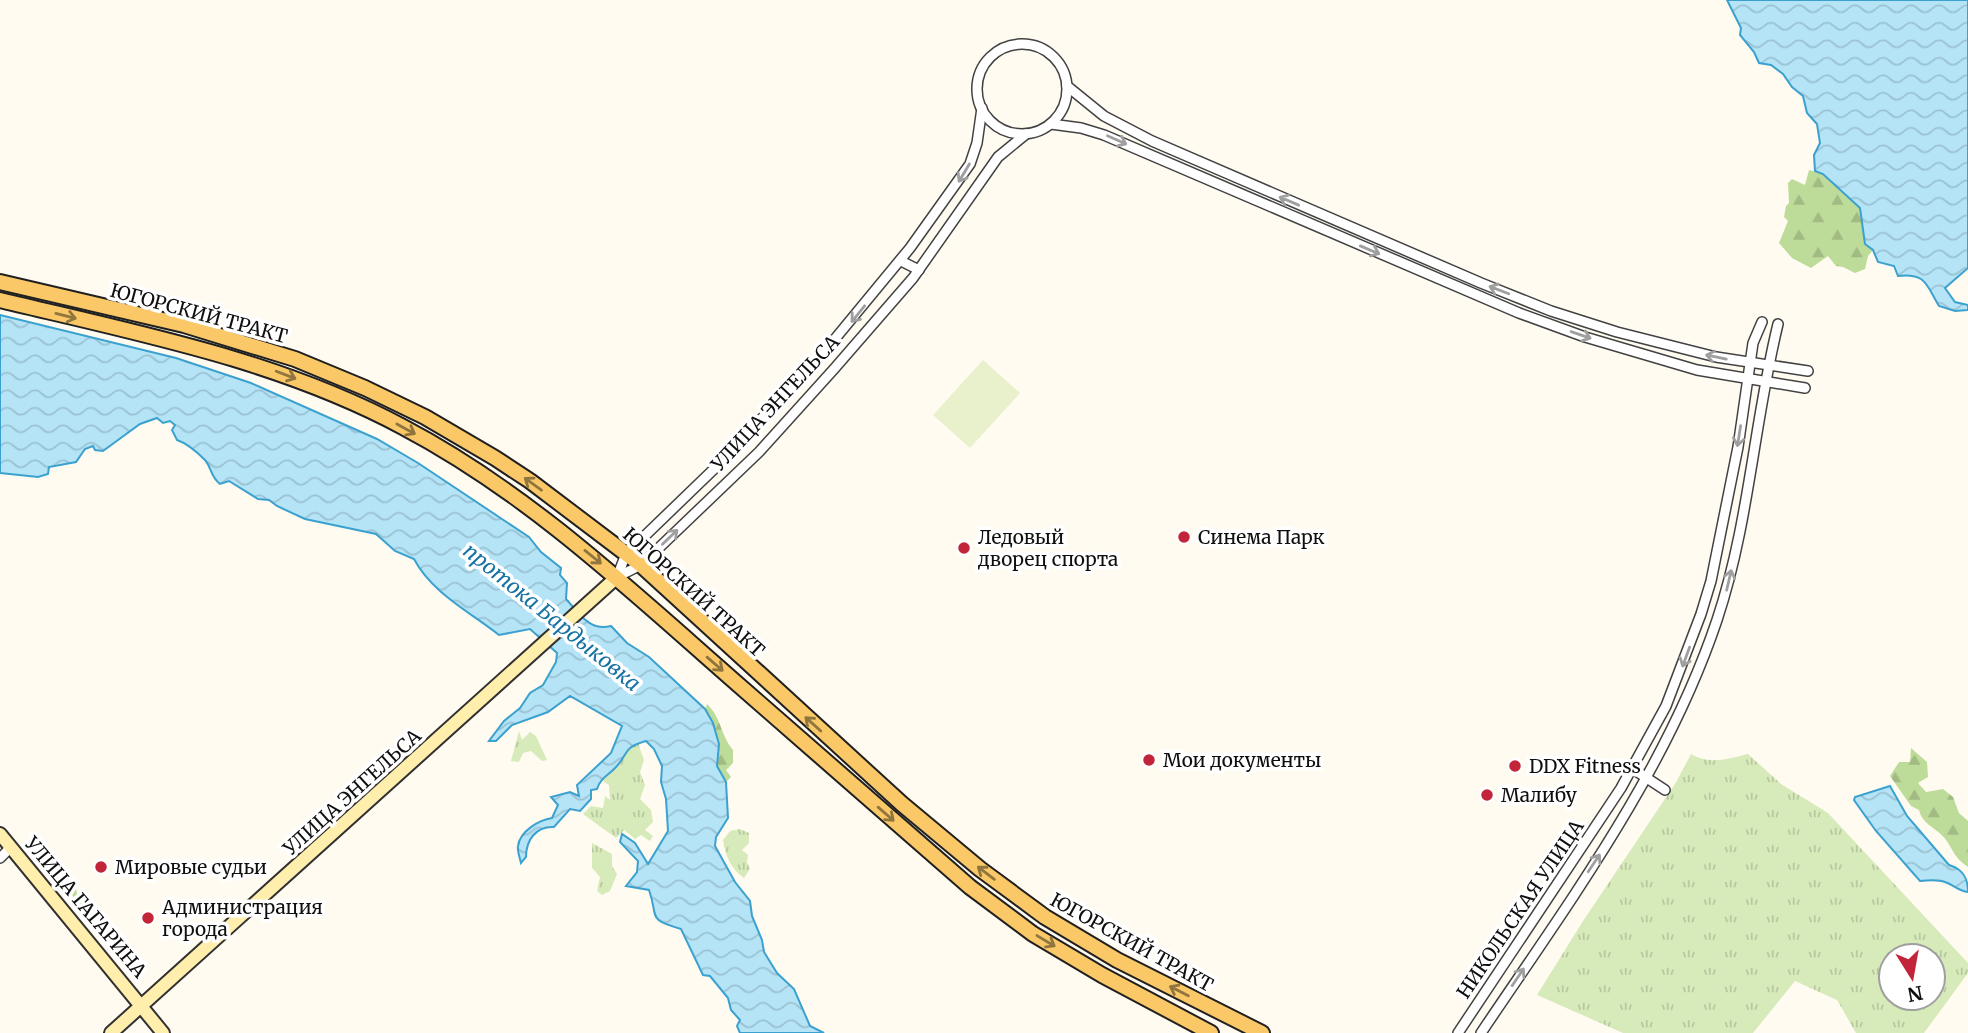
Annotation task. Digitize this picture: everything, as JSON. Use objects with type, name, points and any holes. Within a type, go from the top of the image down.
[{"type":"main road","name":"ЮГОРСКИЙ ТРАКТ","points":[[0,282],[237,340],[295,359],[425,417],[495,458],[530,481],[641,565],[902,804],[991,877],[1045,917],[1117,960],[1262,1033]]},
{"type":"main road","name":"ЮГОРСКИЙ ТРАКТ","points":[[0,300],[237,359],[344,399],[404,427],[500,486],[617,577],[970,887],[1033,934],[1211,1033]]},
{"type":"main road","name":"УЛИЦА ЭНГЕЛЬСА","points":[[111,1033],[617,577]]},
{"type":"main road","name":"УЛИЦА ГАГАРИНА","points":[[0,834],[163,1033]]},
{"type":"street","points":[[1011,46],[1034,46],[1048,53],[1059,64],[1067,86],[1063,108],[1051,124],[1026,134],[1003,130],[990,121],[982,108],[978,86],[982,71],[997,53],[1011,46]]},
{"type":"street","points":[[1067,86],[1104,116],[1152,141],[1551,311],[1617,332],[1716,357],[1808,371]]},
{"type":"street","name":"УЛИЦА ЭНГЕЛЬСА","points":[[617,577],[626,554],[744,438],[829,347],[901,261],[970,164],[978,138],[982,108]]},
{"type":"street","points":[[1051,124],[1081,128],[1104,135],[1519,313],[1674,364],[1805,387]]},
{"type":"street","name":"УЛИЦА ЭНГЕЛЬСА","points":[[617,577],[641,565],[759,452],[919,270],[991,165],[1005,149],[1026,134]]},
{"type":"street","points":[[901,261],[919,270]]},
{"type":"street","name":"НИКОЛЬСКАЯ УЛИЦА","points":[[1458,1033],[1633,769],[1666,706],[1702,614],[1711,581],[1754,343],[1762,322]]},
{"type":"street","name":"НИКОЛЬСКАЯ УЛИЦА","points":[[1480,1033],[1606,845],[1647,778],[1699,672],[1728,586],[1778,324]]},
{"type":"street","points":[[1633,769],[1665,790]]},
{"type":"street","points":[[0,858],[11,848]]},
{"type":"green space","points":[[1809,170],[1823,174],[1860,208],[1865,244],[1873,250],[1868,256],[1865,269],[1855,273],[1836,266],[1828,256],[1811,268],[1792,258],[1779,243],[1788,221],[1784,217],[1789,203],[1788,183],[1792,179],[1805,185]]},
{"type":"green space","points":[[983,360],[1020,393],[970,448],[933,415]]},
{"type":"green space","points":[[707,704],[733,750],[733,763],[726,770],[731,777],[726,782],[717,766],[719,743],[705,709]]},
{"type":"green space","points":[[519,731],[522,740],[530,732],[536,736],[547,760],[542,761],[531,751],[523,753],[519,762],[511,761]]},
{"type":"green space","points":[[638,743],[644,760],[640,772],[645,785],[640,799],[651,810],[653,822],[645,830],[653,836],[650,841],[641,835],[635,839],[624,830],[616,838],[583,814],[591,806],[603,808],[605,796],[610,800],[609,785],[600,779],[616,767],[626,750]]},
{"type":"green space","points":[[1911,748],[1927,762],[1928,777],[1918,783],[1926,792],[1943,789],[1953,797],[1959,813],[1968,821],[1968,867],[1957,857],[1943,836],[1924,820],[1919,810],[1911,806],[1890,776],[1899,762],[1910,762]]},
{"type":"green space","points":[[1691,754],[1712,760],[1748,754],[1781,784],[1828,813],[1968,963],[1968,973],[1947,1002],[1947,942],[1877,942],[1877,1012],[1939,1012],[1924,1033],[1856,1033],[1837,1000],[1795,981],[1753,1033],[1623,1033],[1537,995],[1675,784]]},
{"type":"green space","points":[[740,829],[749,833],[749,843],[742,850],[748,855],[750,869],[744,878],[729,861],[723,840],[730,831]]},
{"type":"green space","points":[[592,843],[612,854],[612,866],[617,874],[610,891],[602,895],[597,891],[600,877],[592,868]]},
{"type":"green space","points":[[41,852],[76,889],[78,898],[83,898],[88,910],[86,913],[46,870],[37,857]]},
{"type":"water","points":[[1727,0],[1968,0],[1968,268],[1945,288],[1955,302],[1968,305],[1968,310],[1955,311],[1939,306],[1928,286],[1920,279],[1915,276],[1898,276],[1894,266],[1878,262],[1873,250],[1865,244],[1860,208],[1823,174],[1815,171],[1814,155],[1820,143],[1817,124],[1807,113],[1803,96],[1771,65],[1759,63],[1740,35],[1741,28]]},
{"type":"water","name":"протока Бардыковка","points":[[0,315],[176,358],[251,383],[377,439],[529,537],[541,552],[561,568],[560,575],[567,583],[566,599],[580,615],[591,624],[611,626],[627,643],[649,657],[705,709],[713,723],[719,744],[717,766],[726,782],[728,818],[716,837],[715,846],[735,882],[750,901],[764,952],[777,973],[794,989],[810,1026],[824,1033],[740,1033],[737,1026],[740,1020],[731,1010],[728,998],[710,976],[703,975],[681,929],[658,920],[649,890],[626,886],[637,872],[638,861],[620,842],[622,834],[635,843],[648,864],[668,831],[666,799],[661,782],[662,766],[654,749],[646,741],[629,749],[597,789],[591,790],[591,799],[580,811],[570,809],[554,827],[542,829],[533,835],[526,857],[521,863],[518,848],[522,836],[541,821],[552,818],[558,805],[551,797],[570,792],[579,796],[577,785],[611,753],[622,726],[570,696],[548,712],[512,725],[496,741],[489,741],[504,721],[520,708],[530,693],[543,685],[556,662],[557,653],[530,629],[499,635],[441,592],[414,559],[395,551],[376,534],[305,519],[269,500],[258,499],[229,481],[220,484],[205,460],[192,448],[177,440],[172,430],[175,425],[170,421],[163,423],[157,418],[140,424],[103,451],[95,450],[93,446],[85,449],[76,462],[49,467],[48,474],[38,477],[0,473]]},
{"type":"water","points":[[1890,786],[1907,816],[1949,865],[1964,875],[1968,892],[1942,881],[1920,881],[1876,831],[1854,800],[1855,797]]},
{"type":"place","name":"Синема Парк","points":[[1184,537]]},
{"type":"place","name":"Ледовый дворец спорта","points":[[964,548]]},
{"type":"place","name":"Мои документы","points":[[1149,760]]},
{"type":"place","name":"DDX Fitness","points":[[1515,766]]},
{"type":"place","name":"Малибу","points":[[1487,795]]},
{"type":"place","name":"Мировые судьи","points":[[101,867]]},
{"type":"place","name":"Администрация города","points":[[148,918]]}]
